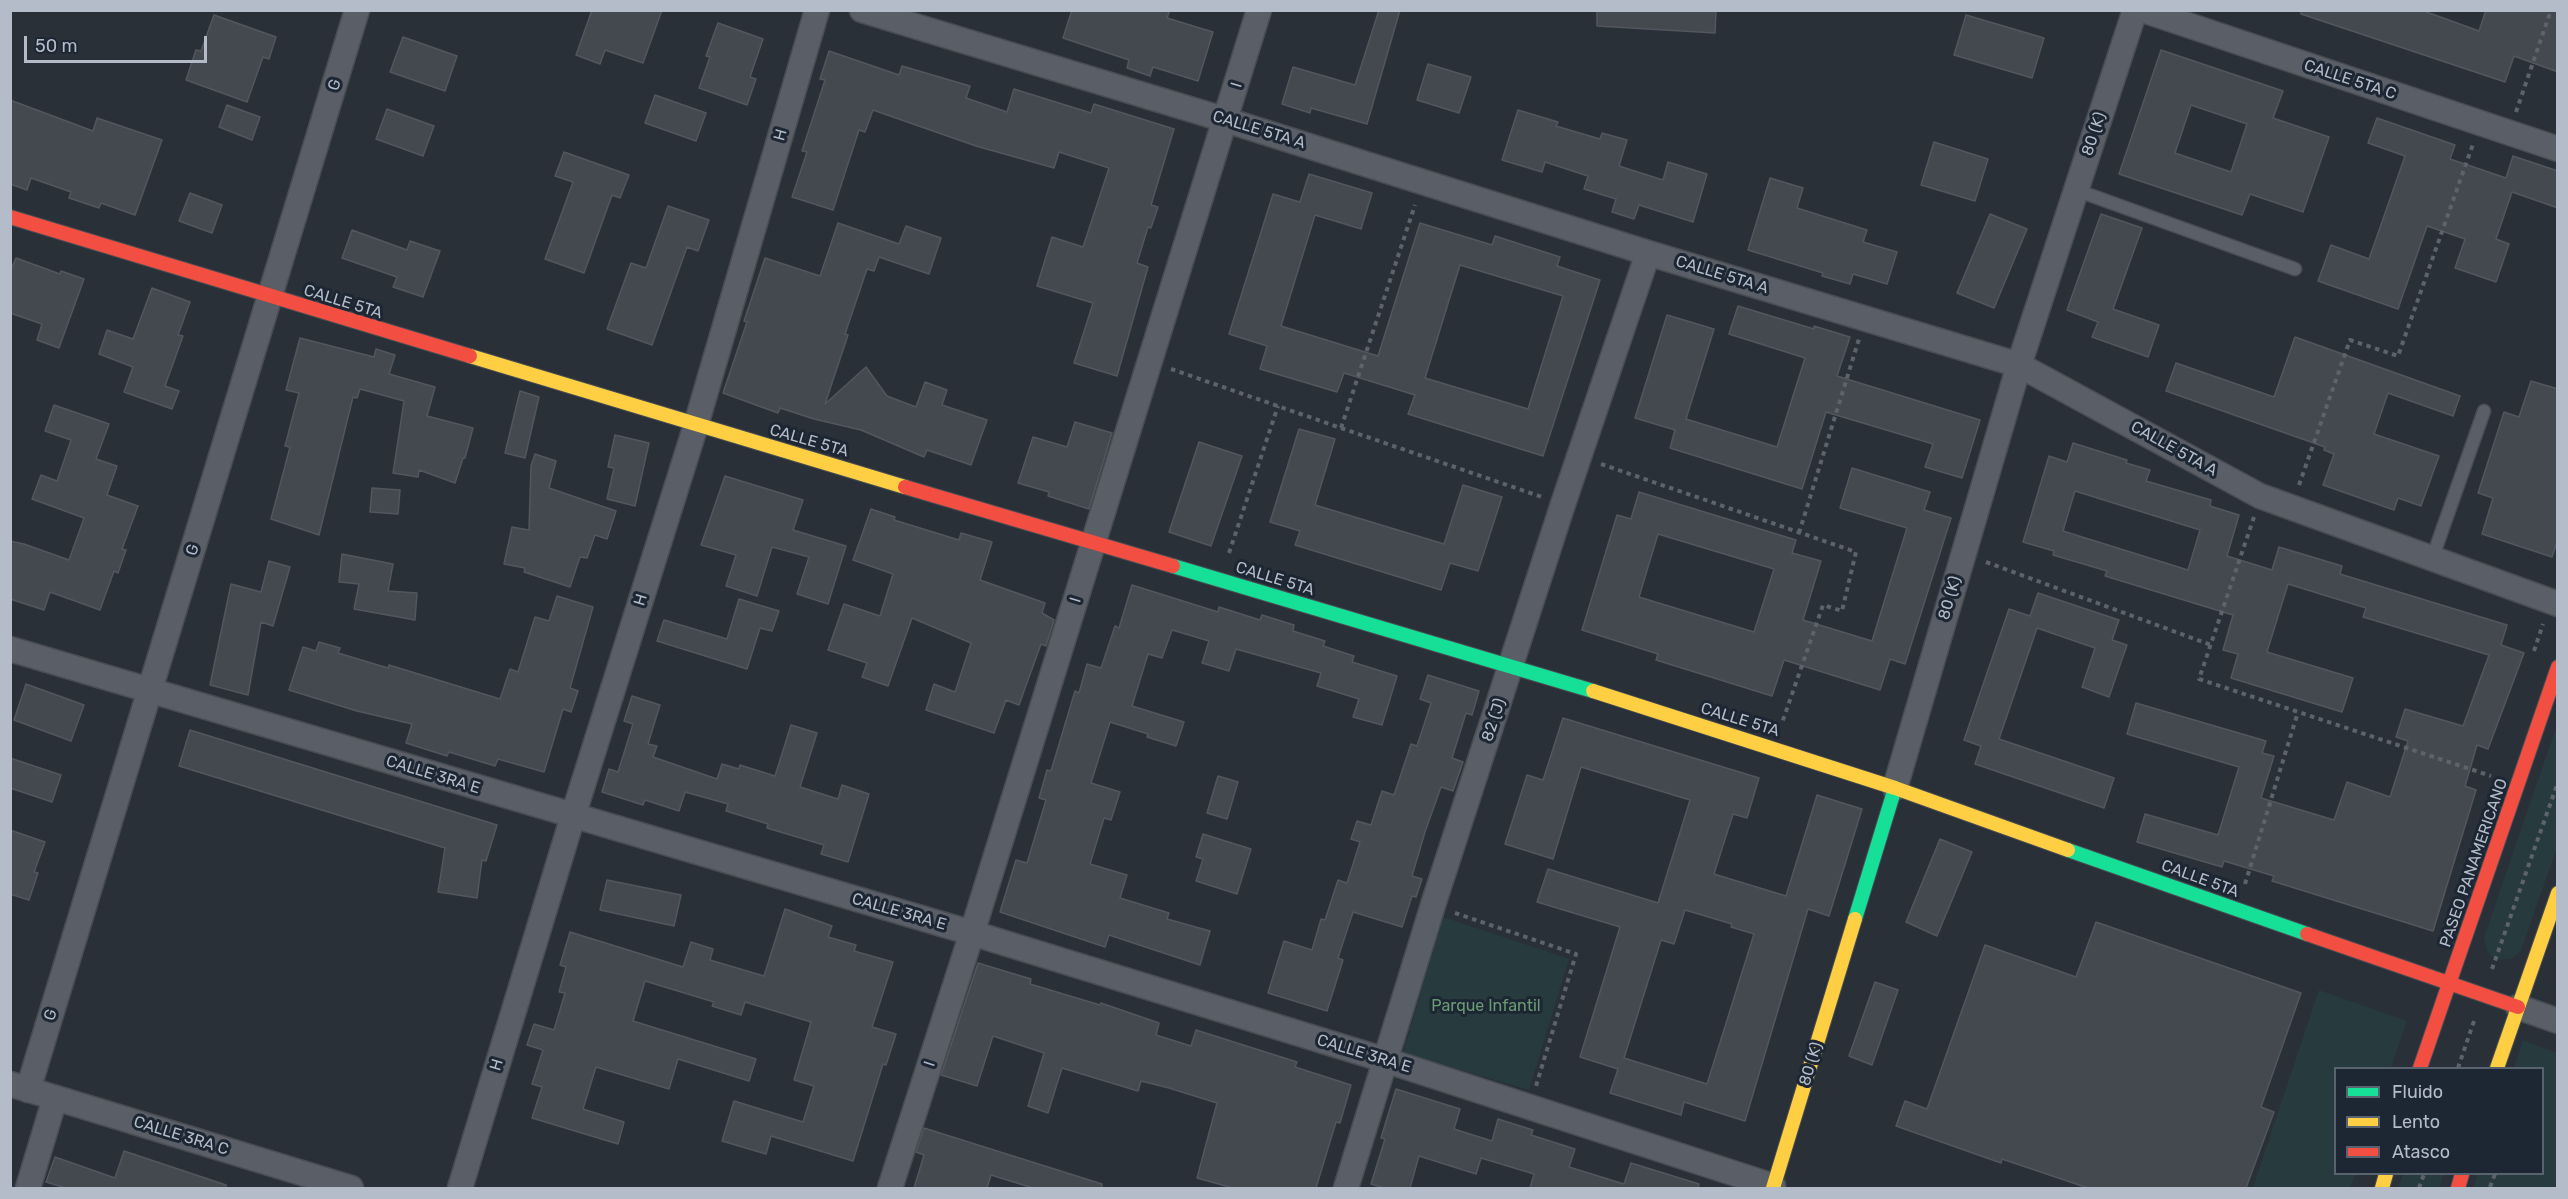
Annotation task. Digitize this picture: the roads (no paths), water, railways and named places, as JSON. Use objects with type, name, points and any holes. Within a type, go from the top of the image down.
[{"type":"street","name":"G","points":[[19,1087],[149,690],[357,10]]},
{"type":"street","name":"H","points":[[460,1188],[573,816],[696,425],[817,10]]},
{"type":"street","name":"CALLE 5TA A","points":[[862,10],[2019,365],[2260,496],[2290,509],[2558,603]]},
{"type":"street","name":"I","points":[[890,1188],[972,933],[1259,10]]},
{"type":"street","name":"80 (K)","points":[[1776,1188],[2019,365],[2135,10]]},
{"type":"street","name":"CALLE 5TA C","points":[[2143,10],[2558,149]]},
{"type":"street","name":"CALLE 5TA","points":[[10,217],[696,425],[1512,666],[1774,748],[1895,788],[2518,1007]]},
{"type":"street","name":"82 (J)","points":[[1346,1188],[1433,905],[1563,504],[1648,253]]},
{"type":"street","name":"CALLE 3RA E","points":[[10,649],[972,933],[1386,1060],[1776,1188]]},
{"type":"street","name":"PASEO PANAMERICANO","points":[[2420,1067],[2558,668]]},
{"type":"street","points":[[2498,1067],[2558,893]]},
{"type":"street","points":[[2518,1007],[2558,1021]]},
{"type":"street","name":"CALLE 3RA C","points":[[19,1087],[351,1188]]},
{"type":"street","points":[[28,1188],[55,1098]]},
{"type":"lane","points":[[2076,190],[2295,269]]},
{"type":"lane","points":[[2432,559],[2484,411]]},
{"type":"park label","name":"Parque Infantil","points":[[1486,1006]]}]
